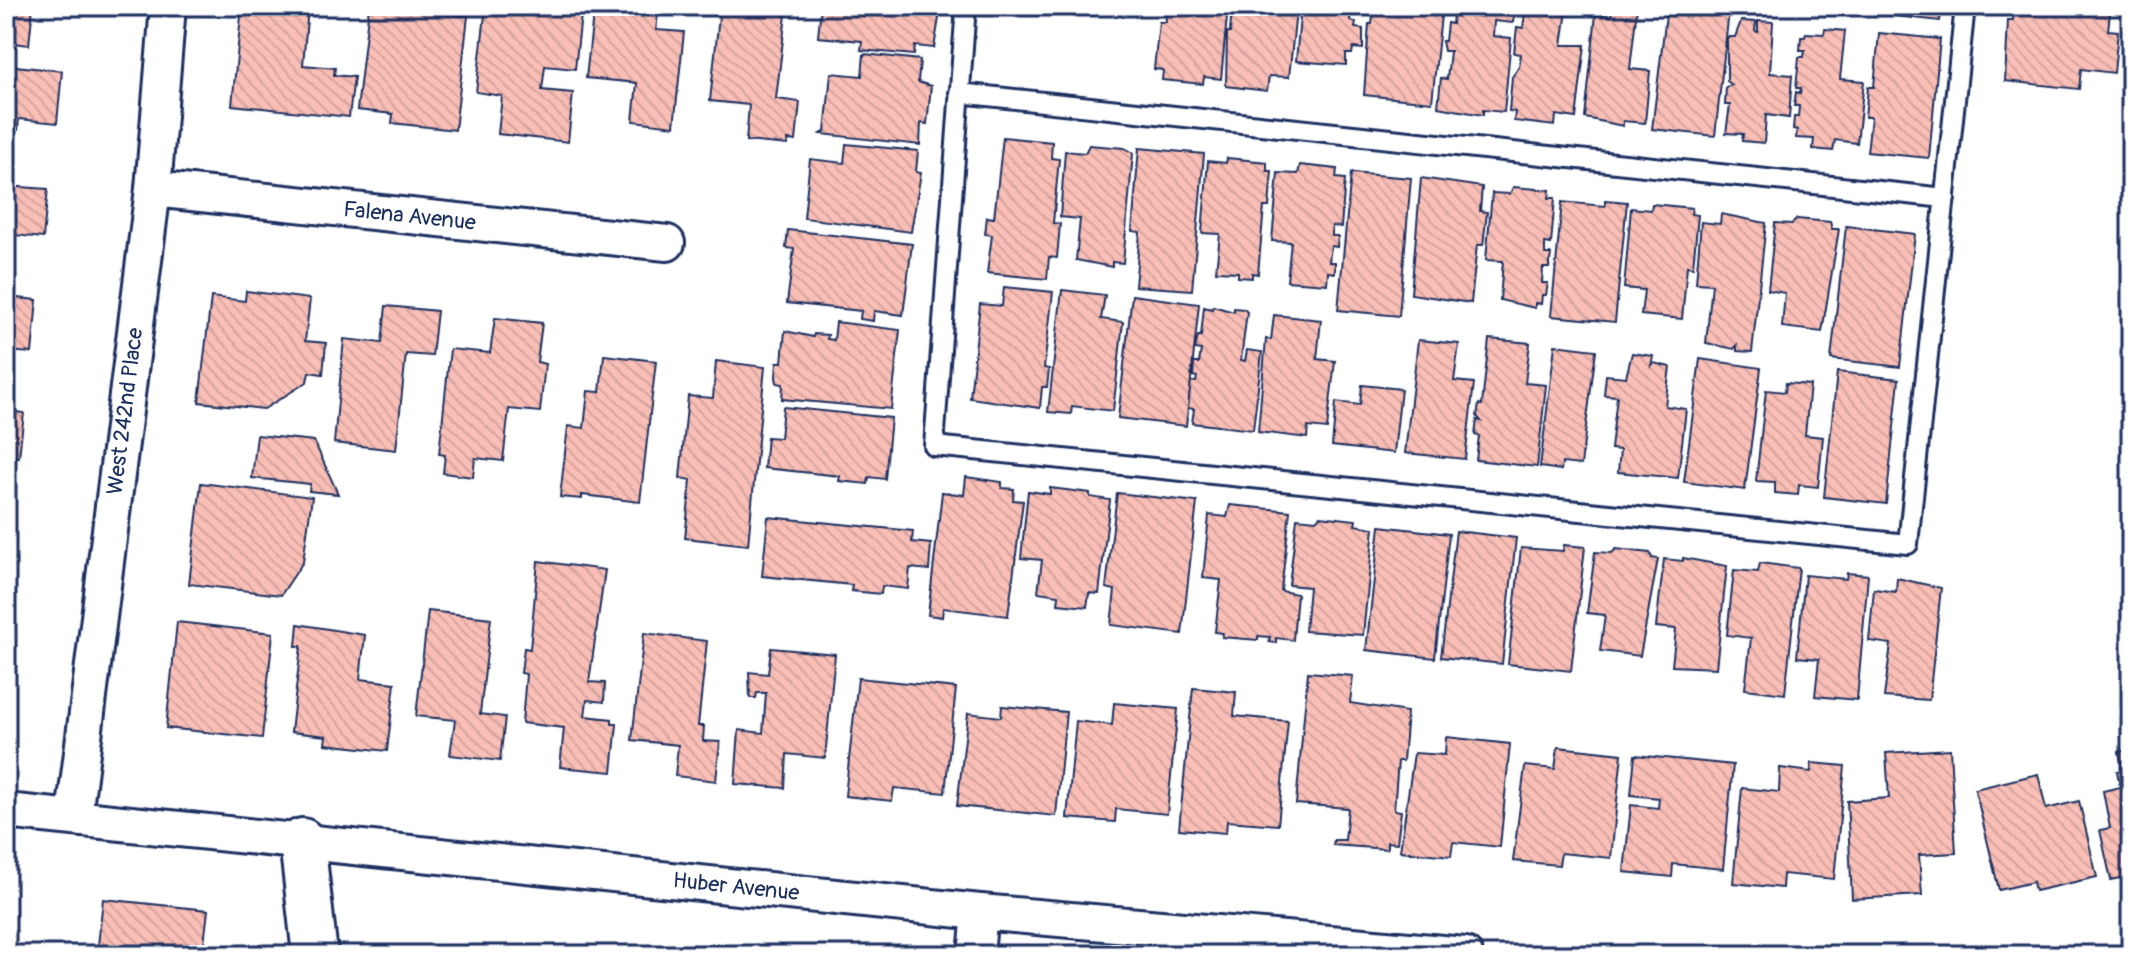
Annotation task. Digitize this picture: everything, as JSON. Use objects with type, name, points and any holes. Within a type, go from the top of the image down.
[{"type":"street","name":"West 242nd Place","points":[[74,816],[153,189],[168,6]]},
{"type":"street","name":"Falena Avenue","points":[[153,189],[667,243]]},
{"type":"street","name":"Huber Avenue","points":[[6,811],[980,912],[1465,955]]},
{"type":"street","points":[[302,841],[315,955]]},
{"type":"street","points":[[976,955],[980,912]]},
{"type":"lane","points":[[966,6],[934,446],[1908,544],[1965,6]]},
{"type":"lane","points":[[959,93],[1945,198]]},
{"type":"building","points":[[6,6],[33,6],[29,45],[6,42]]},
{"type":"building","points":[[33,6],[70,6],[69,10]]},
{"type":"building","points":[[242,6],[308,7],[303,65],[335,68],[334,75],[354,77],[349,117],[232,105]]},
{"type":"building","points":[[369,6],[433,6],[432,13],[468,16],[455,130],[392,123],[393,114],[357,110]]},
{"type":"building","points":[[486,6],[582,6],[575,69],[545,66],[542,90],[573,93],[568,142],[498,134],[502,96],[476,92]]},
{"type":"building","points":[[594,6],[659,6],[656,30],[684,32],[674,126],[633,121],[637,83],[586,78]]},
{"type":"building","points":[[720,6],[787,6],[776,99],[800,102],[796,141],[788,140],[788,145],[746,141],[749,105],[710,101]]},
{"type":"building","points":[[821,6],[941,6],[934,48],[915,46],[914,55],[861,50],[862,41],[818,37]]},
{"type":"building","points":[[1165,6],[1228,6],[1221,79],[1204,77],[1203,84],[1162,80],[1163,70],[1154,69],[1159,22],[1166,22]]},
{"type":"building","points":[[1232,6],[1275,6],[1274,9],[1296,11],[1289,77],[1269,76],[1267,91],[1226,86],[1227,32],[1230,33]]},
{"type":"building","points":[[1301,6],[1351,6],[1350,21],[1356,22],[1355,28],[1363,29],[1363,49],[1353,48],[1352,54],[1346,54],[1346,65],[1296,61]]},
{"type":"building","points":[[1374,6],[1442,6],[1432,102],[1364,95],[1369,24],[1372,24]]},
{"type":"building","points":[[1454,6],[1515,6],[1513,23],[1494,21],[1493,36],[1511,38],[1504,112],[1483,110],[1483,115],[1438,107],[1441,78],[1447,79],[1450,51],[1444,51],[1442,41],[1445,41],[1447,23],[1452,24]]},
{"type":"building","points":[[1526,6],[1567,11],[1562,45],[1585,45],[1576,118],[1556,115],[1555,126],[1514,121],[1515,112],[1509,111],[1512,77],[1519,67],[1521,54],[1514,53],[1517,27],[1523,28]]},
{"type":"building","points":[[1612,6],[1637,8],[1630,69],[1650,71],[1645,123],[1623,121],[1623,126],[1585,118],[1596,14],[1611,16]]},
{"type":"building","points":[[1667,6],[1729,11],[1715,136],[1652,129]]},
{"type":"building","points":[[1870,6],[1942,6],[1940,21],[1869,13]]},
{"type":"building","points":[[2014,6],[2110,13],[2108,30],[2118,31],[2114,73],[2081,69],[2079,89],[2005,81],[2008,20],[2013,20]]},
{"type":"building","points":[[2095,6],[2129,6],[2128,10]]},
{"type":"building","points":[[1741,21],[1756,22],[1755,31],[1758,32],[1758,21],[1773,22],[1770,73],[1792,75],[1789,118],[1766,115],[1764,143],[1742,141],[1743,134],[1726,133],[1730,105],[1725,105],[1726,87],[1732,85],[1727,81],[1727,37],[1735,37]]},
{"type":"building","points":[[1825,29],[1845,31],[1840,79],[1864,81],[1857,143],[1835,140],[1833,151],[1813,149],[1814,139],[1796,138],[1797,130],[1793,129],[1799,106],[1794,106],[1796,92],[1800,93],[1801,88],[1796,88],[1799,57],[1804,57],[1805,50],[1800,50],[1801,37],[1805,37],[1806,33],[1824,34]]},
{"type":"building","points":[[1879,33],[1940,39],[1929,158],[1867,152],[1871,117],[1865,117],[1868,87],[1874,87]]},
{"type":"building","points":[[864,54],[920,60],[918,82],[931,86],[927,124],[921,123],[920,145],[821,134],[825,132],[831,73],[862,76]]},
{"type":"building","points":[[6,65],[62,71],[57,123],[19,119],[18,130],[6,129]]},
{"type":"building","points":[[1003,137],[1052,142],[1051,158],[1059,159],[1053,223],[1060,224],[1057,258],[1049,257],[1047,279],[987,273],[992,235],[985,234],[987,217],[994,218]]},
{"type":"building","points":[[846,144],[918,151],[916,172],[921,173],[911,232],[804,218],[810,159],[844,163]]},
{"type":"building","points":[[1089,145],[1124,148],[1133,153],[1123,263],[1112,262],[1112,267],[1076,260],[1080,219],[1060,217],[1065,151],[1085,153]]},
{"type":"building","points":[[1139,148],[1204,154],[1192,290],[1135,286],[1140,232],[1132,231]]},
{"type":"building","points":[[1227,158],[1267,162],[1267,171],[1272,171],[1269,207],[1264,207],[1258,274],[1252,273],[1252,278],[1238,277],[1238,272],[1216,271],[1220,234],[1202,233],[1208,161],[1226,163]]},
{"type":"building","points":[[1300,165],[1337,169],[1336,178],[1345,179],[1341,227],[1332,226],[1332,236],[1338,236],[1337,247],[1331,246],[1329,262],[1335,262],[1335,273],[1328,272],[1327,284],[1287,281],[1291,242],[1272,241],[1278,173],[1298,174]]},
{"type":"building","points":[[1351,173],[1411,178],[1399,316],[1338,310]]},
{"type":"building","points":[[1421,178],[1482,187],[1480,211],[1487,212],[1483,245],[1477,245],[1471,303],[1411,294]]},
{"type":"building","points":[[6,186],[48,189],[43,238],[15,235],[10,280],[6,279]]},
{"type":"building","points":[[1513,187],[1550,190],[1549,198],[1555,198],[1551,244],[1545,243],[1545,254],[1551,254],[1549,268],[1543,268],[1542,283],[1548,283],[1546,295],[1542,295],[1541,304],[1535,303],[1535,308],[1500,300],[1503,261],[1486,260],[1492,193],[1510,194]]},
{"type":"building","points":[[1605,200],[1627,202],[1615,322],[1551,316],[1562,202],[1605,206]]},
{"type":"building","points":[[1652,204],[1692,208],[1691,214],[1698,215],[1693,267],[1687,266],[1682,319],[1641,315],[1644,290],[1624,288],[1631,208],[1651,210]]},
{"type":"building","points":[[1721,214],[1766,223],[1752,352],[1737,351],[1737,345],[1734,349],[1706,343],[1712,284],[1696,283],[1701,222],[1720,224]]},
{"type":"building","points":[[1797,219],[1830,222],[1832,229],[1839,229],[1822,332],[1782,327],[1785,293],[1768,290],[1775,223],[1792,224]]},
{"type":"building","points":[[1846,226],[1915,234],[1900,367],[1831,359]]},
{"type":"building","points":[[788,230],[912,244],[903,315],[874,311],[873,321],[860,319],[861,311],[787,303],[794,249],[786,248]]},
{"type":"building","points":[[1004,287],[1053,292],[1044,368],[1049,369],[1047,387],[1042,387],[1040,408],[970,398],[980,304],[1002,306]]},
{"type":"building","points":[[1062,290],[1105,295],[1101,319],[1123,322],[1113,411],[1072,406],[1071,414],[1048,412]]},
{"type":"building","points":[[246,291],[310,299],[305,341],[326,343],[323,374],[309,372],[307,382],[264,409],[199,402],[211,297],[245,301]]},
{"type":"building","points":[[1132,295],[1199,304],[1186,426],[1118,418]]},
{"type":"building","points":[[6,297],[37,300],[32,353],[6,351]]},
{"type":"building","points":[[386,306],[437,311],[432,356],[406,354],[396,450],[334,443],[344,339],[382,343]]},
{"type":"building","points":[[1213,306],[1234,312],[1234,308],[1244,309],[1247,312],[1241,360],[1245,361],[1247,350],[1262,352],[1253,430],[1192,423],[1194,409],[1188,408],[1191,381],[1196,382],[1194,363],[1199,363],[1201,350],[1195,349],[1198,336],[1201,336],[1204,307],[1212,309]]},
{"type":"building","points":[[1274,315],[1321,320],[1317,359],[1335,361],[1327,429],[1308,427],[1307,438],[1258,432],[1266,339],[1271,340]]},
{"type":"building","points":[[495,318],[542,323],[537,362],[545,364],[540,412],[509,409],[503,461],[475,458],[473,477],[443,473],[445,455],[439,454],[450,349],[490,353]]},
{"type":"building","points":[[836,322],[900,330],[891,409],[782,399],[783,384],[777,383],[776,377],[777,362],[782,362],[785,331],[813,337],[814,334],[828,335],[827,339],[834,340]]},
{"type":"building","points":[[1489,339],[1530,343],[1525,383],[1546,385],[1537,467],[1476,460],[1479,436],[1475,435],[1477,420],[1481,421],[1477,416],[1479,404],[1482,405]]},
{"type":"building","points":[[1418,340],[1459,344],[1454,381],[1474,383],[1465,459],[1405,453]]},
{"type":"building","points":[[1555,345],[1596,350],[1581,465],[1562,463],[1561,470],[1540,467]]},
{"type":"building","points":[[1632,353],[1653,356],[1651,366],[1654,363],[1670,367],[1665,406],[1686,409],[1678,478],[1618,472],[1620,450],[1611,449],[1617,396],[1604,395],[1606,375],[1626,377]]},
{"type":"building","points":[[604,355],[656,361],[640,502],[582,495],[582,499],[560,497],[568,426],[584,428],[588,391],[600,392]]},
{"type":"building","points":[[1700,359],[1761,368],[1745,490],[1684,482]]},
{"type":"building","points":[[716,361],[765,367],[748,545],[685,538],[691,480],[680,478],[688,396],[713,398]]},
{"type":"building","points":[[1837,372],[1899,379],[1886,504],[1824,497]]},
{"type":"building","points":[[1786,383],[1810,385],[1805,435],[1823,437],[1818,487],[1799,485],[1798,495],[1775,493],[1775,482],[1756,481],[1766,390],[1785,392]]},
{"type":"building","points":[[1362,385],[1401,389],[1394,453],[1332,446],[1336,402],[1360,405]]},
{"type":"building","points":[[783,407],[891,418],[885,479],[869,477],[868,484],[839,481],[840,476],[764,468],[767,437],[780,438]]},
{"type":"building","points":[[6,411],[24,413],[19,457],[6,456]]},
{"type":"building","points":[[257,435],[314,441],[338,494],[309,491],[310,484],[252,478]]},
{"type":"building","points":[[966,477],[1002,482],[1002,488],[1014,489],[1013,500],[1023,501],[1008,616],[943,608],[942,617],[928,615],[942,492],[964,495]]},
{"type":"building","points":[[201,483],[312,497],[303,562],[281,595],[189,584]]},
{"type":"building","points":[[1050,488],[1090,493],[1090,497],[1110,500],[1099,594],[1089,593],[1087,607],[1058,604],[1059,595],[1038,592],[1042,560],[1021,558],[1028,491],[1050,494]]},
{"type":"building","points":[[1117,493],[1197,502],[1182,634],[1111,625],[1115,590],[1106,588]]},
{"type":"building","points":[[1230,505],[1290,511],[1281,591],[1297,594],[1293,640],[1276,638],[1276,643],[1269,642],[1270,637],[1258,636],[1258,640],[1222,637],[1223,633],[1215,632],[1221,580],[1203,578],[1209,515],[1227,517]]},
{"type":"building","points":[[1320,516],[1356,520],[1355,525],[1374,528],[1363,635],[1305,631],[1309,587],[1289,585],[1297,518],[1316,520]]},
{"type":"building","points":[[768,517],[913,531],[912,542],[931,544],[929,570],[910,568],[908,589],[882,586],[881,594],[851,591],[852,585],[762,576]]},
{"type":"building","points":[[6,524],[14,525],[8,575],[6,574]]},
{"type":"building","points":[[1380,526],[1449,534],[1435,658],[1366,650]]},
{"type":"building","points":[[1456,531],[1516,538],[1502,664],[1441,657]]},
{"type":"building","points":[[1564,545],[1585,547],[1571,671],[1508,664],[1521,548],[1563,551]]},
{"type":"building","points":[[1616,549],[1650,553],[1652,558],[1658,559],[1640,656],[1600,651],[1605,615],[1587,613],[1595,552],[1612,553]]},
{"type":"building","points":[[1683,558],[1727,566],[1716,668],[1672,666],[1676,629],[1656,627],[1664,559],[1683,561]]},
{"type":"building","points":[[538,561],[605,570],[589,682],[605,683],[604,702],[587,700],[585,716],[612,719],[612,724],[617,724],[612,772],[560,767],[564,728],[522,723],[526,674],[521,673],[524,648],[530,649]]},
{"type":"building","points":[[1760,563],[1799,568],[1785,694],[1745,689],[1751,638],[1727,635],[1734,570],[1758,572]]},
{"type":"building","points":[[1847,573],[1868,575],[1857,700],[1815,696],[1819,659],[1797,657],[1805,575],[1846,579]]},
{"type":"building","points":[[1897,578],[1941,588],[1929,700],[1884,697],[1891,644],[1869,641],[1874,589],[1896,592]]},
{"type":"building","points":[[428,611],[491,618],[480,714],[505,717],[500,761],[450,755],[455,720],[416,716]]},
{"type":"building","points":[[177,622],[273,633],[262,738],[166,728]]},
{"type":"building","points":[[298,624],[365,635],[360,679],[395,683],[387,751],[325,744],[326,736],[291,732],[301,646],[296,646]]},
{"type":"building","points":[[644,633],[707,641],[698,726],[704,726],[703,741],[720,742],[716,781],[675,776],[678,745],[632,740]]},
{"type":"building","points":[[771,648],[835,654],[825,758],[787,754],[785,788],[735,784],[739,730],[763,733],[766,693],[757,693],[756,698],[750,698],[749,672],[768,674]]},
{"type":"building","points":[[1308,672],[1353,676],[1350,703],[1407,712],[1403,761],[1398,761],[1394,810],[1401,811],[1397,843],[1387,842],[1387,849],[1333,845],[1334,840],[1345,840],[1348,808],[1296,804]]},
{"type":"building","points":[[858,678],[956,688],[945,793],[894,788],[892,801],[845,796]]},
{"type":"building","points":[[1193,688],[1236,692],[1234,716],[1288,721],[1278,825],[1227,821],[1226,833],[1179,829]]},
{"type":"building","points":[[1114,703],[1178,709],[1167,814],[1116,809],[1115,822],[1067,818],[1076,721],[1112,725]]},
{"type":"building","points":[[1002,706],[1066,712],[1056,816],[957,806],[968,713],[1001,717]]},
{"type":"building","points":[[1446,737],[1510,744],[1500,847],[1453,842],[1451,856],[1400,851],[1414,753],[1445,755]]},
{"type":"building","points":[[1558,747],[1622,754],[1611,858],[1561,853],[1559,865],[1513,861],[1525,766],[1555,769]]},
{"type":"building","points":[[1950,749],[1956,853],[1919,855],[1922,895],[1852,899],[1847,801],[1889,798],[1886,753]]},
{"type":"building","points":[[2131,749],[2131,876],[2111,880],[2100,830],[2110,828],[2103,791],[2120,787],[2117,771],[2123,770],[2119,752]]},
{"type":"building","points":[[1635,755],[1733,765],[1723,869],[1673,864],[1672,877],[1624,872],[1631,805],[1658,808],[1659,798],[1631,795]]},
{"type":"building","points":[[1812,763],[1845,766],[1834,879],[1783,874],[1782,888],[1733,883],[1742,788],[1779,792],[1780,768],[1811,772]]},
{"type":"building","points":[[2038,774],[2046,809],[2079,801],[2097,877],[2035,891],[2033,882],[1999,890],[1975,789]]},
{"type":"building","points":[[103,899],[208,910],[204,944],[213,945],[211,955],[97,955]]}]
